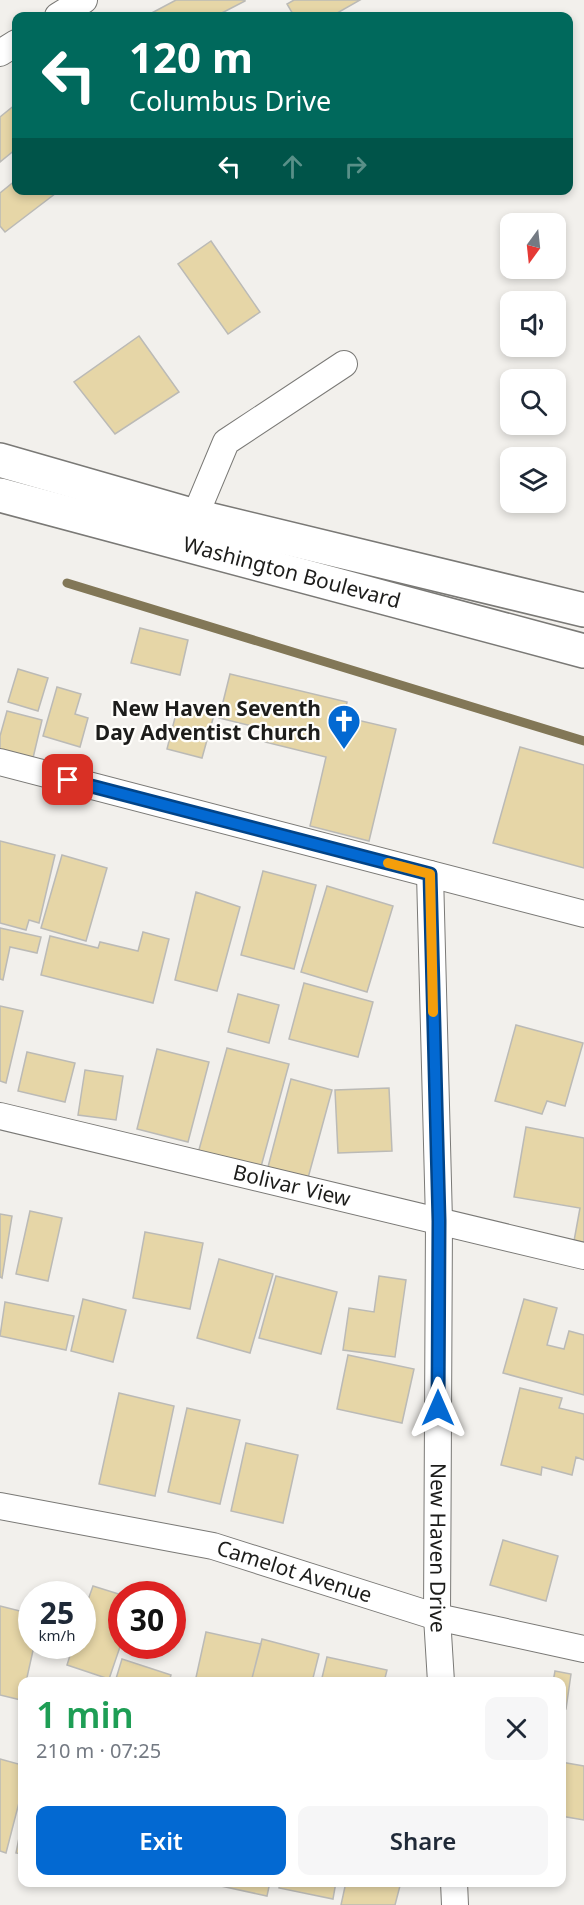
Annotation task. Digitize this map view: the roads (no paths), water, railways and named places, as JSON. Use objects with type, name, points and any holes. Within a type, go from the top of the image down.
[{"type":"highway","name":"Washington Boulevard","points":[[0,460],[195,516],[584,610]]},
{"type":"highway","name":"Washington Boulevard","points":[[0,495],[584,651]]},
{"type":"street","points":[[64,12],[84,0]]},
{"type":"street","points":[[195,516],[226,442],[344,364]]},
{"type":"street","points":[[0,762],[584,914]]},
{"type":"street","name":"New Haven Drive","points":[[430,874],[439,1221],[436,1617],[441,1677]]},
{"type":"street","name":"Bolivar View","points":[[0,1116],[584,1256]]},
{"type":"street","name":"Camelot Avenue","points":[[0,1506],[213,1546],[436,1617],[584,1649]]},
{"type":"street","points":[[454,1887],[455,1905]]},
{"type":"waterway","points":[[67,583],[584,741]]},
{"type":"place","name":"New Haven Seventh Day Adventist Church","points":[[344,750]]}]
